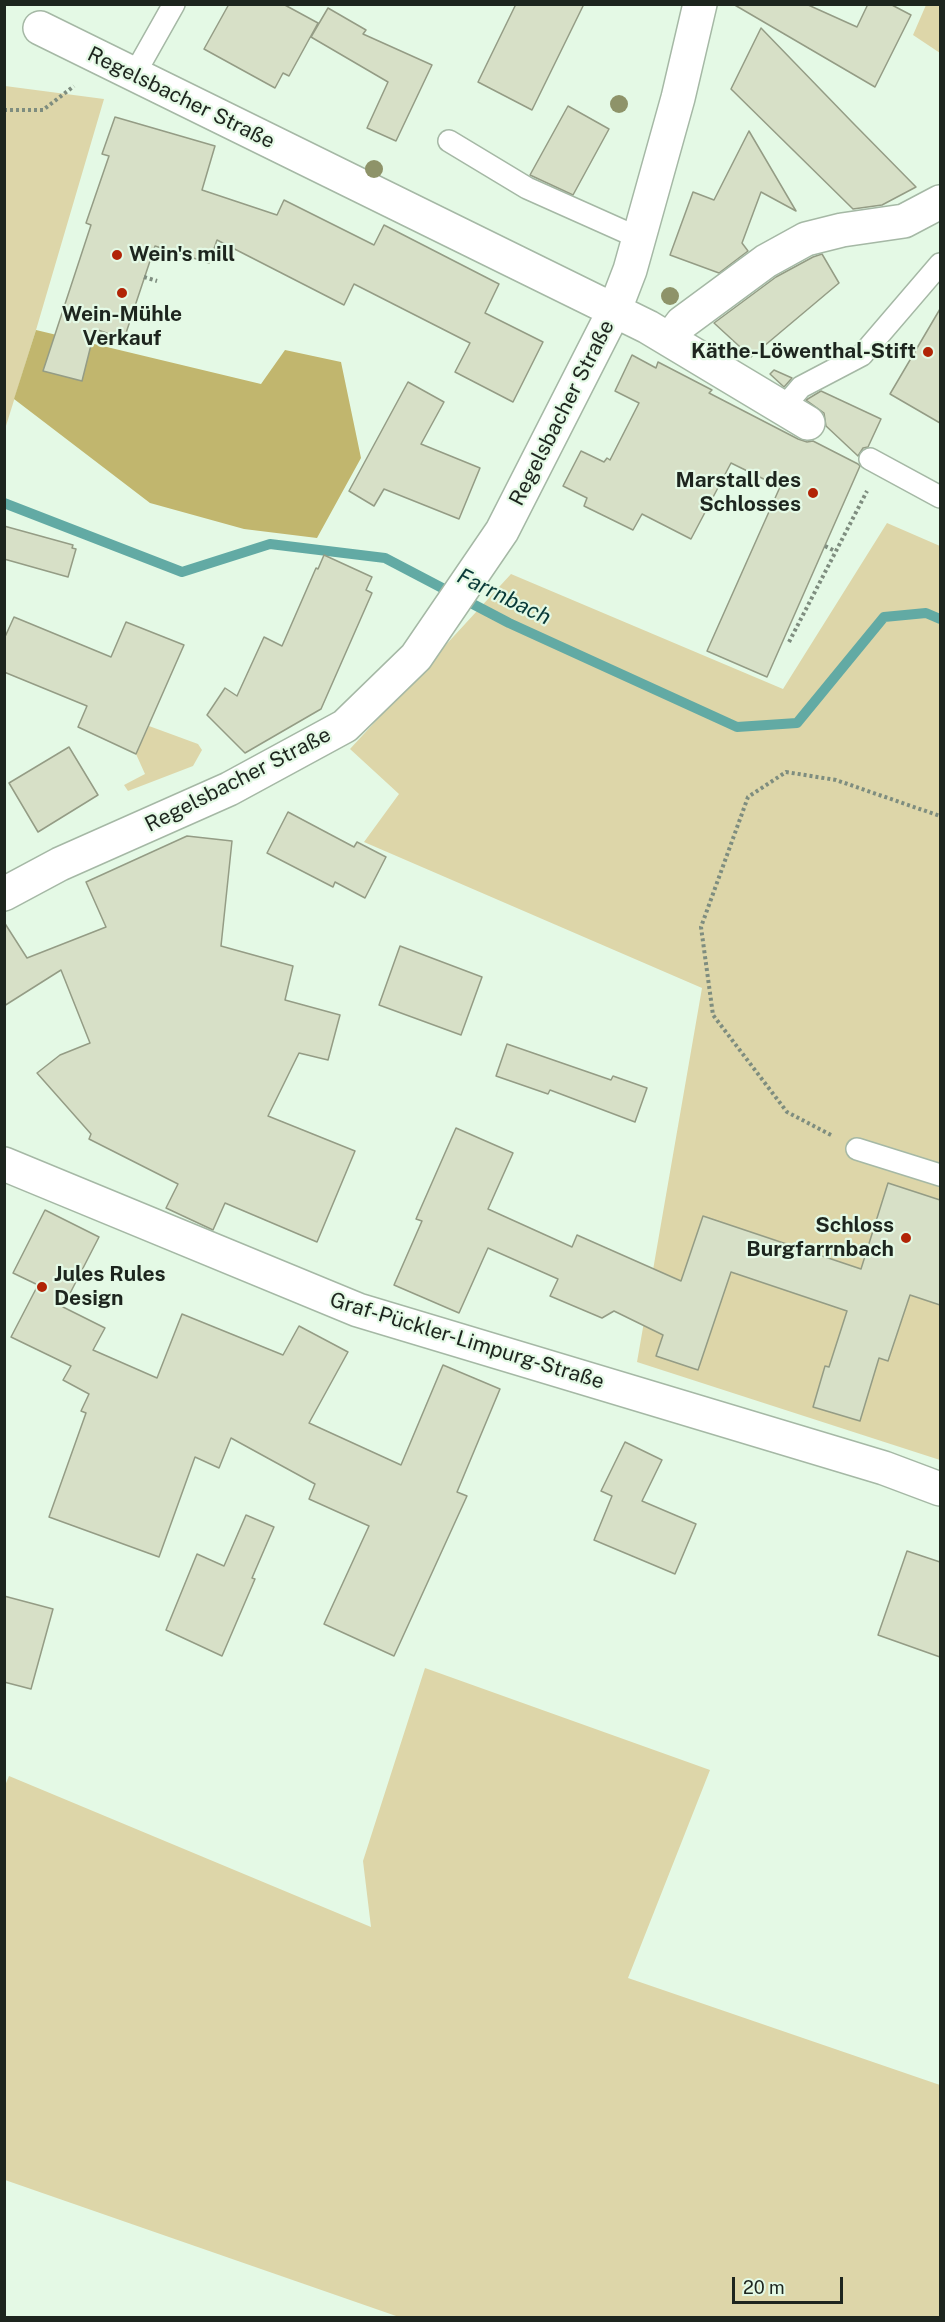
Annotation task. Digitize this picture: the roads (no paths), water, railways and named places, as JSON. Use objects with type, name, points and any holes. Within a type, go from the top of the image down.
[{"type":"street","name":"Regelsbacher Straße","points":[[4,894],[60,864],[229,789],[345,726],[416,657],[502,531],[615,309],[639,238],[678,98],[700,4]]},
{"type":"street","name":"Regelsbacher Straße","points":[[40,28],[615,309]]},
{"type":"street","points":[[670,339],[682,323],[766,261],[806,239],[842,230],[904,222],[940,202]]},
{"type":"street","points":[[615,309],[670,339],[796,416]]},
{"type":"street","name":"Graf-Pückler-Limpurg-Straße","points":[[4,1164],[358,1310],[884,1468],[940,1489]]},
{"type":"lane","points":[[120,68],[174,4]]},
{"type":"lane","points":[[448,141],[527,188],[639,238]]},
{"type":"lane","points":[[796,416],[801,387],[862,355],[940,264]]},
{"type":"lane","points":[[875,462],[940,497]]},
{"type":"lane","points":[[857,1149],[940,1175]]},
{"type":"waterway","name":"Farrnbach","points":[[4,503],[182,572],[270,544],[385,558],[509,623],[737,727],[797,723],[884,617],[926,613],[940,619]]},
{"type":"place","name":"Wein's mill","points":[[117,255]]},
{"type":"place","name":"Wein-Mühle Verkauf","points":[[122,293]]},
{"type":"place","name":"Käthe-Löwenthal-Stift","points":[[928,352]]},
{"type":"place","name":"Marstall des Schlosses","points":[[813,493]]},
{"type":"place","name":"Schloss Burgfarrnbach","points":[[906,1238]]},
{"type":"place","name":"Jules Rules Design","points":[[42,1287]]}]
